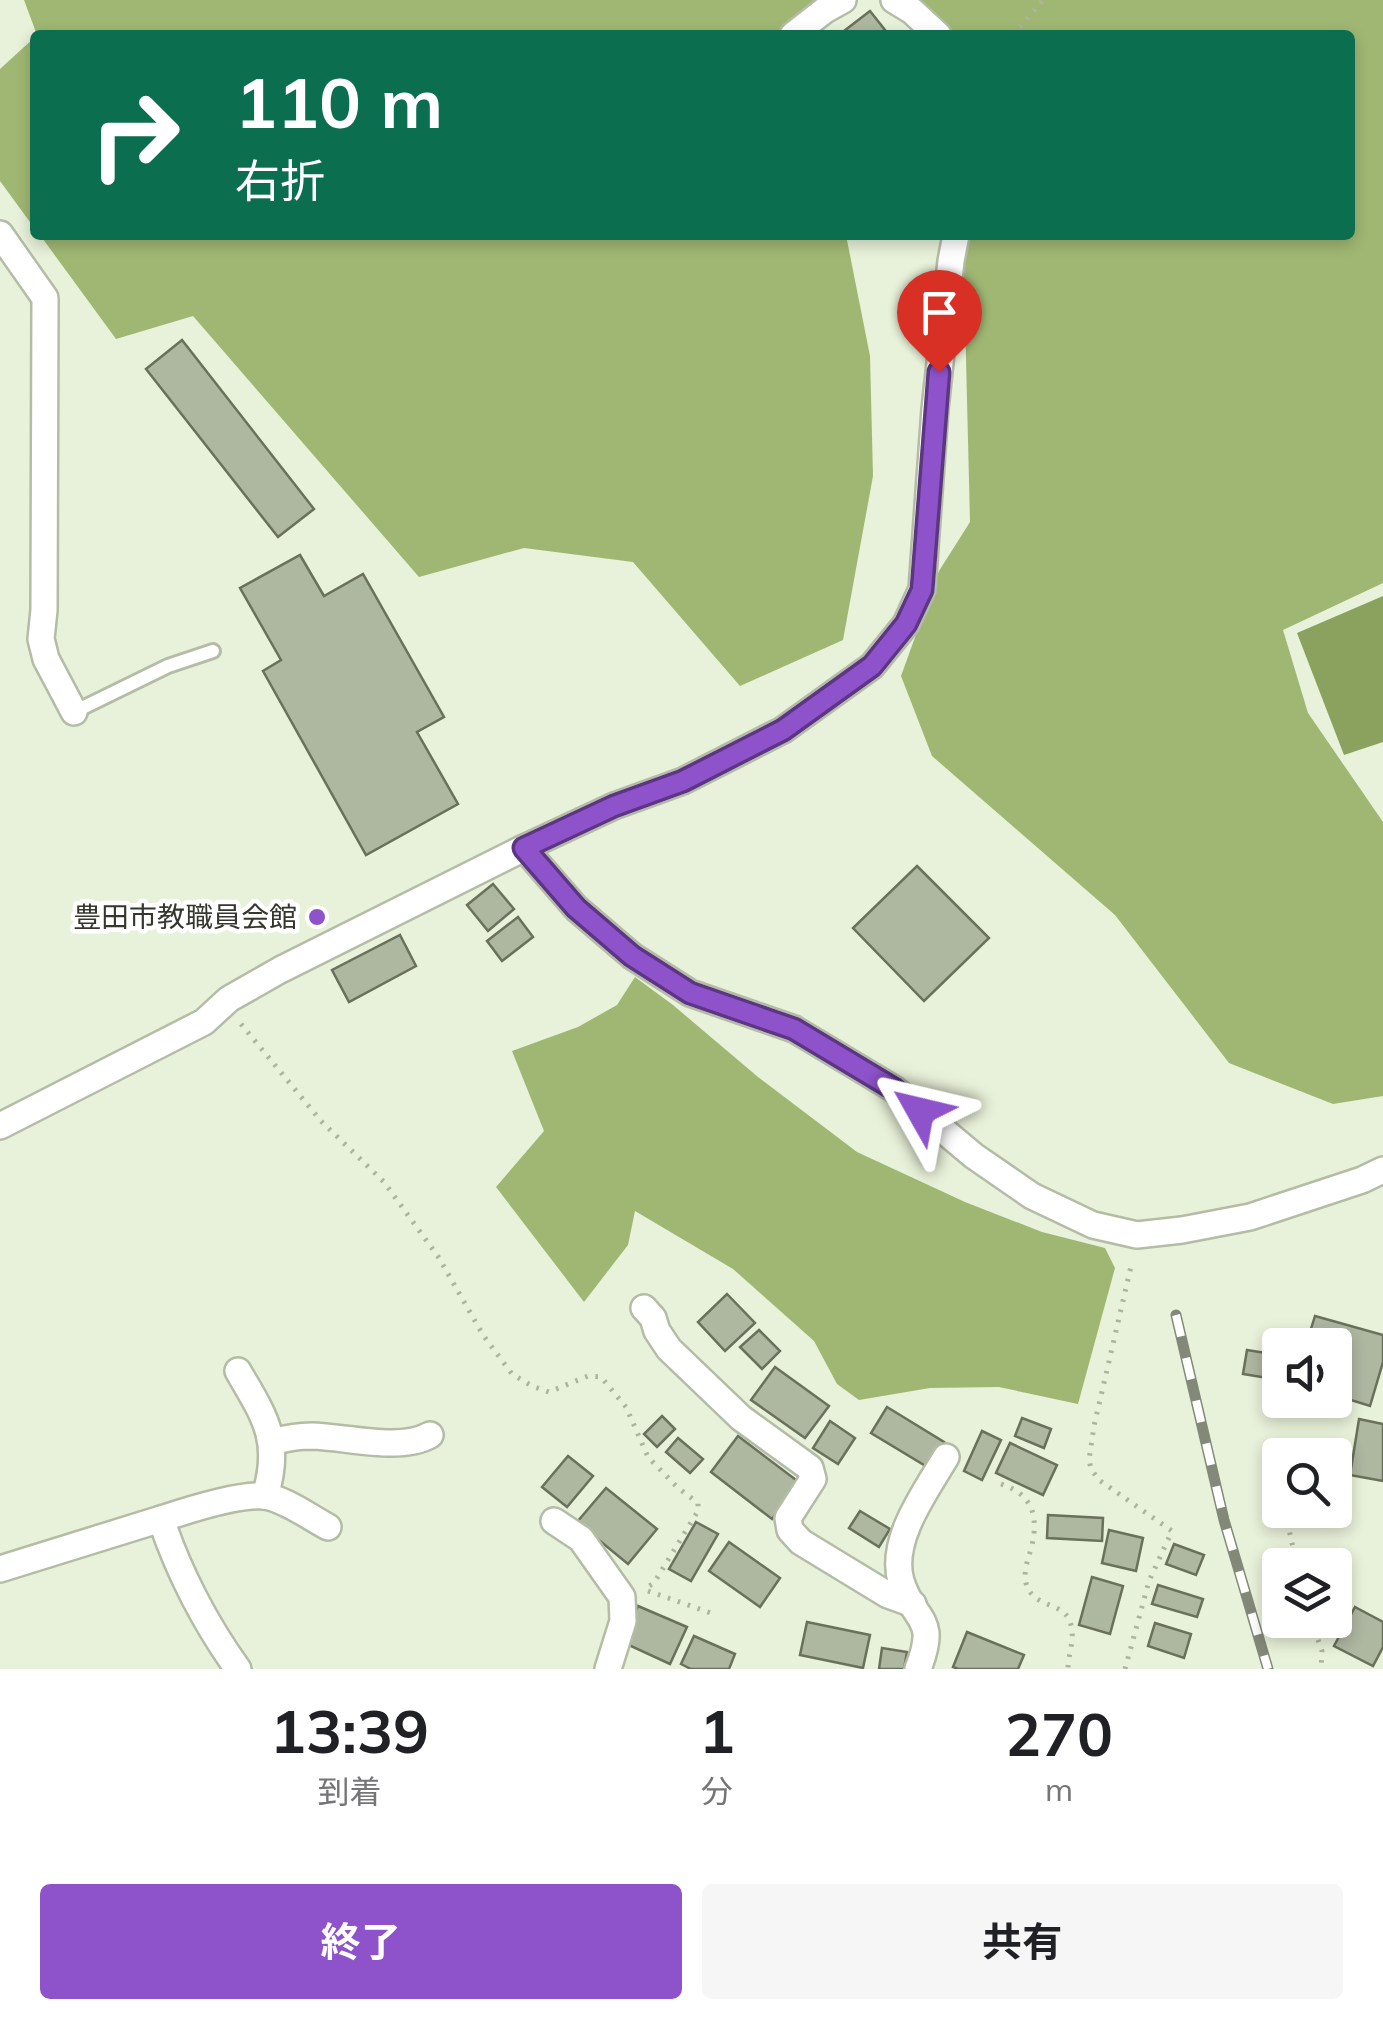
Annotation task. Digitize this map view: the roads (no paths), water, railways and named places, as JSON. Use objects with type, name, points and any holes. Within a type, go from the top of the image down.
[{"type":"street","points":[[799,30],[843,0]]},
{"type":"street","points":[[894,0],[933,30]]},
{"type":"street","points":[[0,234],[46,298],[41,639],[46,658],[74,712]]},
{"type":"street","points":[[0,1126],[204,1022],[229,999],[280,970],[524,848],[614,806],[683,781],[783,730],[872,666],[906,624],[922,590],[935,409],[955,240]]},
{"type":"street","points":[[524,848],[576,908],[632,956],[690,993],[794,1029],[894,1089],[974,1156],[1032,1196],[1093,1226],[1137,1235],[1182,1230],[1250,1216],[1383,1170]]},
{"type":"street","points":[[644,1308],[670,1349],[741,1418],[810,1468],[813,1478],[788,1518],[790,1530],[801,1542],[888,1595],[913,1604]]},
{"type":"street","points":[[238,1370],[257,1402],[273,1442],[271,1477],[265,1496]]},
{"type":"street","points":[[273,1442],[309,1436],[405,1443],[430,1435]]},
{"type":"street","points":[[918,1669],[926,1647],[925,1623],[900,1579],[901,1540],[913,1511],[946,1457]]},
{"type":"street","points":[[0,1569],[238,1499],[265,1496],[328,1527]]},
{"type":"street","points":[[161,1519],[195,1596],[238,1669]]},
{"type":"street","points":[[554,1521],[582,1539],[633,1593],[608,1669]]},
{"type":"lane","points":[[74,712],[168,666],[213,651]]},
{"type":"railway","points":[[1176,1315],[1224,1520],[1268,1669]]},
{"type":"place","name":"豊田市教職員会館","points":[[317,917]]}]
